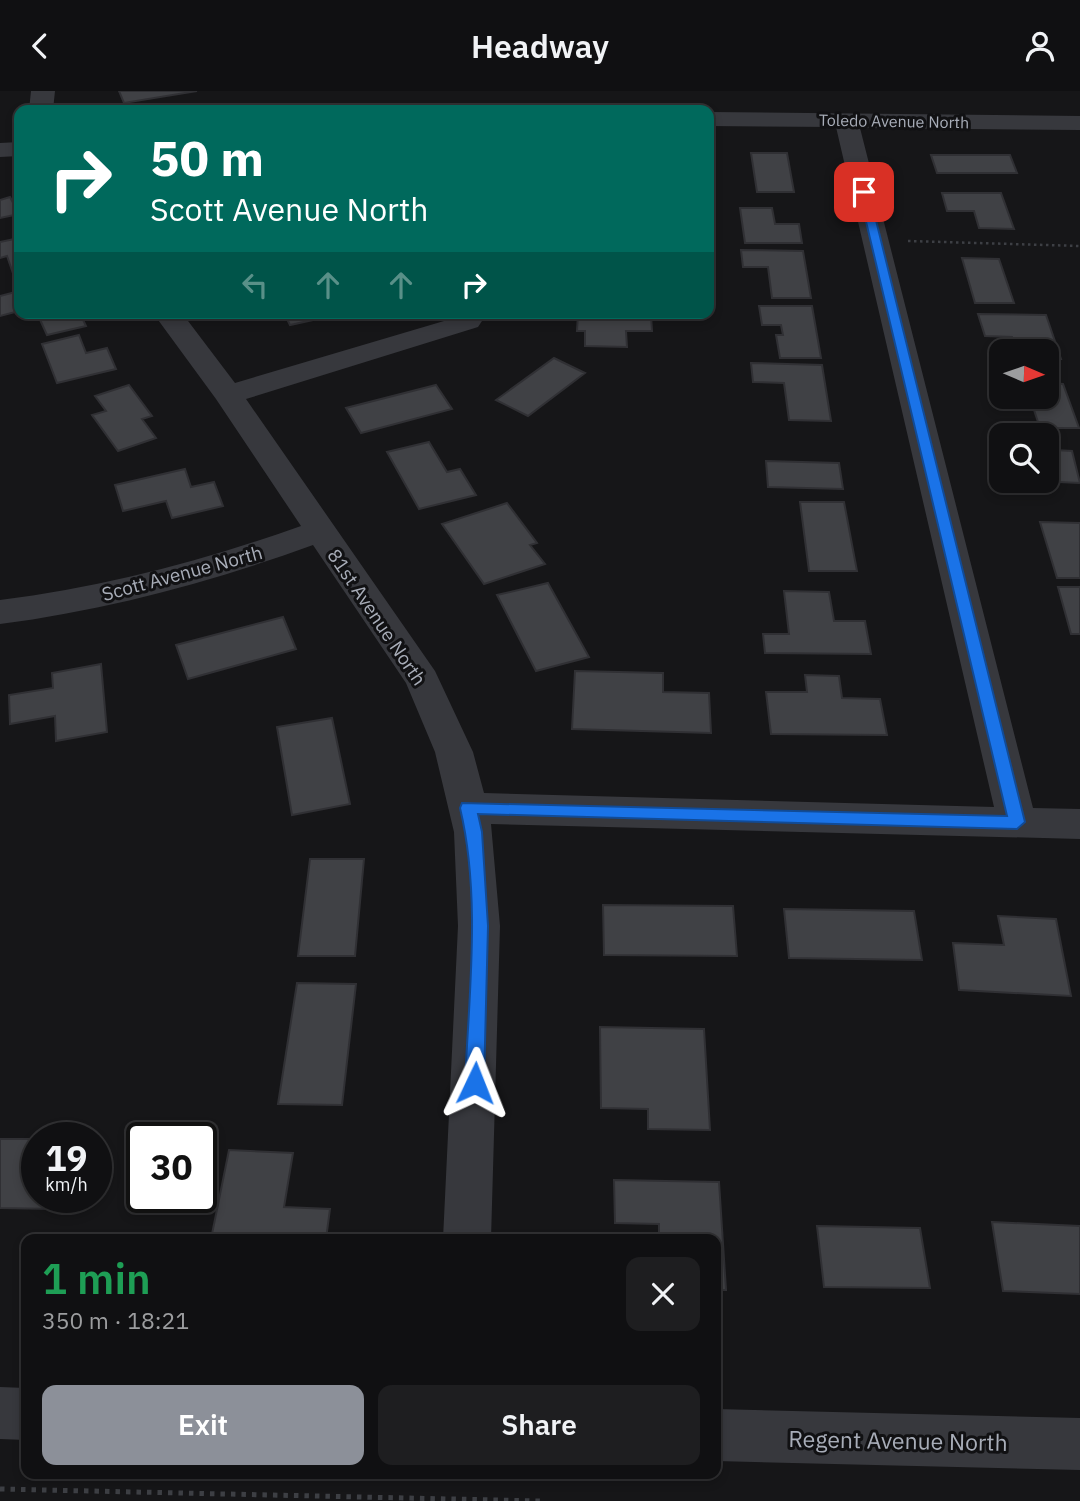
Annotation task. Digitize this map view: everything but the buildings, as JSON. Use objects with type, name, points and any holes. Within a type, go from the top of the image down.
[{"type":"street","name":"Toledo Avenue North","points":[[714,119],[1080,123]]},
{"type":"street","points":[[846,121],[1017,822]]},
{"type":"street","name":"81st Avenue North","points":[[171,319],[228,395],[422,680],[454,752],[474,832],[480,926],[467,1234]]},
{"type":"street","points":[[228,395],[468,321]]},
{"type":"street","name":"Scott Avenue North","points":[[0,612],[144,587],[247,557],[320,531]]},
{"type":"street","points":[[468,808],[1080,824]]},
{"type":"street","points":[[0,1413],[21,1414]]},
{"type":"street","name":"Regent Avenue North","points":[[721,1435],[1080,1444]]},
{"type":"path","points":[[876,240],[1080,246]]},
{"type":"path","points":[[0,1489],[541,1501]]},
{"type":"route","points":[[475,1083],[480,926],[474,832],[468,808],[1017,822],[864,192]]}]
